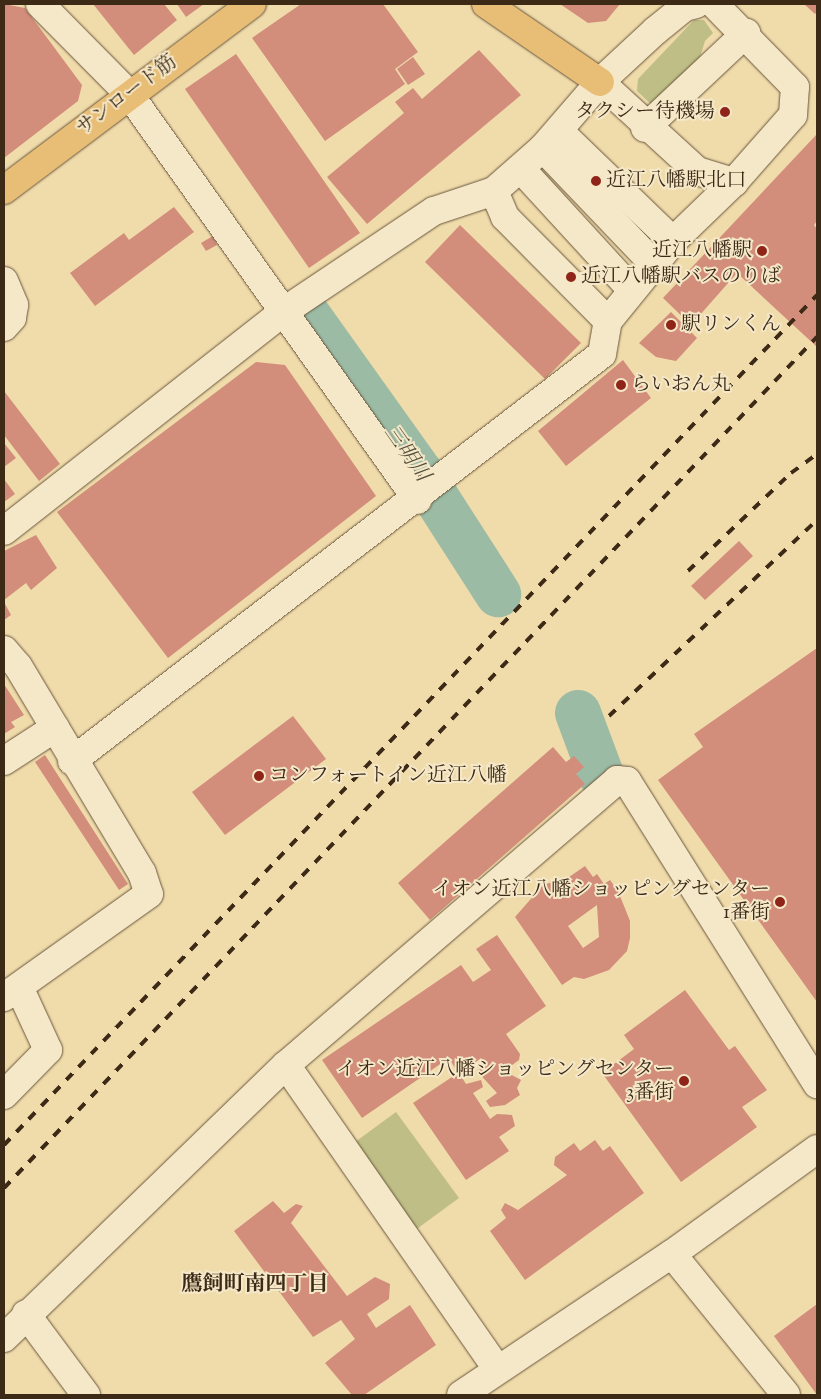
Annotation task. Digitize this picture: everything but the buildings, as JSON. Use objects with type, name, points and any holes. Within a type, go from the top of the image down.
[{"type":"main road","name":"サンロード筋","points":[[4,190],[129,94],[252,4]]},
{"type":"main road","points":[[486,4],[600,82]]},
{"type":"street","points":[[40,4],[129,94],[286,310],[426,492]]},
{"type":"street","points":[[4,531],[286,310],[434,211],[494,191],[551,139],[600,82],[655,31],[685,7],[696,4]]},
{"type":"street","points":[[72,761],[426,492],[602,354],[608,321],[632,290],[673,241],[734,182],[793,115],[797,99],[795,87],[746,33],[714,4]]},
{"type":"street","points":[[646,128],[746,33]]},
{"type":"street","points":[[600,82],[646,128],[697,171],[734,182]]},
{"type":"street","points":[[551,139],[673,241]]},
{"type":"street","points":[[551,139],[654,264]]},
{"type":"street","points":[[520,169],[632,290]]},
{"type":"street","points":[[494,191],[504,217],[608,321]]},
{"type":"street","points":[[4,281],[14,305],[12,318],[4,327]]},
{"type":"street","points":[[4,650],[18,666],[55,728],[72,761],[142,873],[148,894],[11,992],[48,1050],[4,1095]]},
{"type":"street","points":[[4,761],[55,728]]},
{"type":"street","points":[[4,1338],[26,1314],[286,1065],[617,780],[627,781],[817,1084]]},
{"type":"street","points":[[286,1065],[498,1370]]},
{"type":"street","points":[[461,1395],[672,1254],[816,1151]]},
{"type":"street","points":[[672,1254],[786,1395]]},
{"type":"street","points":[[26,1314],[86,1395]]},
{"type":"green space","points":[[694,20],[704,20],[713,33],[705,41],[697,67],[652,105],[637,91],[638,79]]},
{"type":"green space","points":[[396,1112],[459,1198],[414,1231],[351,1145]]},
{"type":"waterway","name":"三明川","points":[[309,317],[421,474],[498,594]]},
{"type":"waterway","name":"三明川","points":[[578,713],[601,775]]},
{"type":"railway","points":[[4,1145],[817,295]]},
{"type":"railway","points":[[4,1188],[817,337]]},
{"type":"railway","points":[[688,571],[791,473],[817,454]]},
{"type":"railway","points":[[609,716],[817,520]]},
{"type":"place","name":"タクシー待機場","points":[[725,112]]},
{"type":"place","name":"近江八幡駅北口","points":[[596,181]]},
{"type":"place","name":"近江八幡駅","points":[[762,251]]},
{"type":"place","name":"近江八幡駅バスのりば","points":[[571,277]]},
{"type":"place","name":"駅リンくん","points":[[671,325]]},
{"type":"place","name":"らいおん丸","points":[[621,385]]},
{"type":"place","name":"コンフォートイン近江八幡","points":[[259,776]]},
{"type":"place","name":"イオン近江八幡ショッピングセンター 1番街","points":[[780,902]]},
{"type":"place","name":"イオン近江八幡ショッピングセンター 3番街","points":[[684,1081]]},
{"type":"district","name":"鷹飼町南四丁目","points":[[255,1285]]}]
